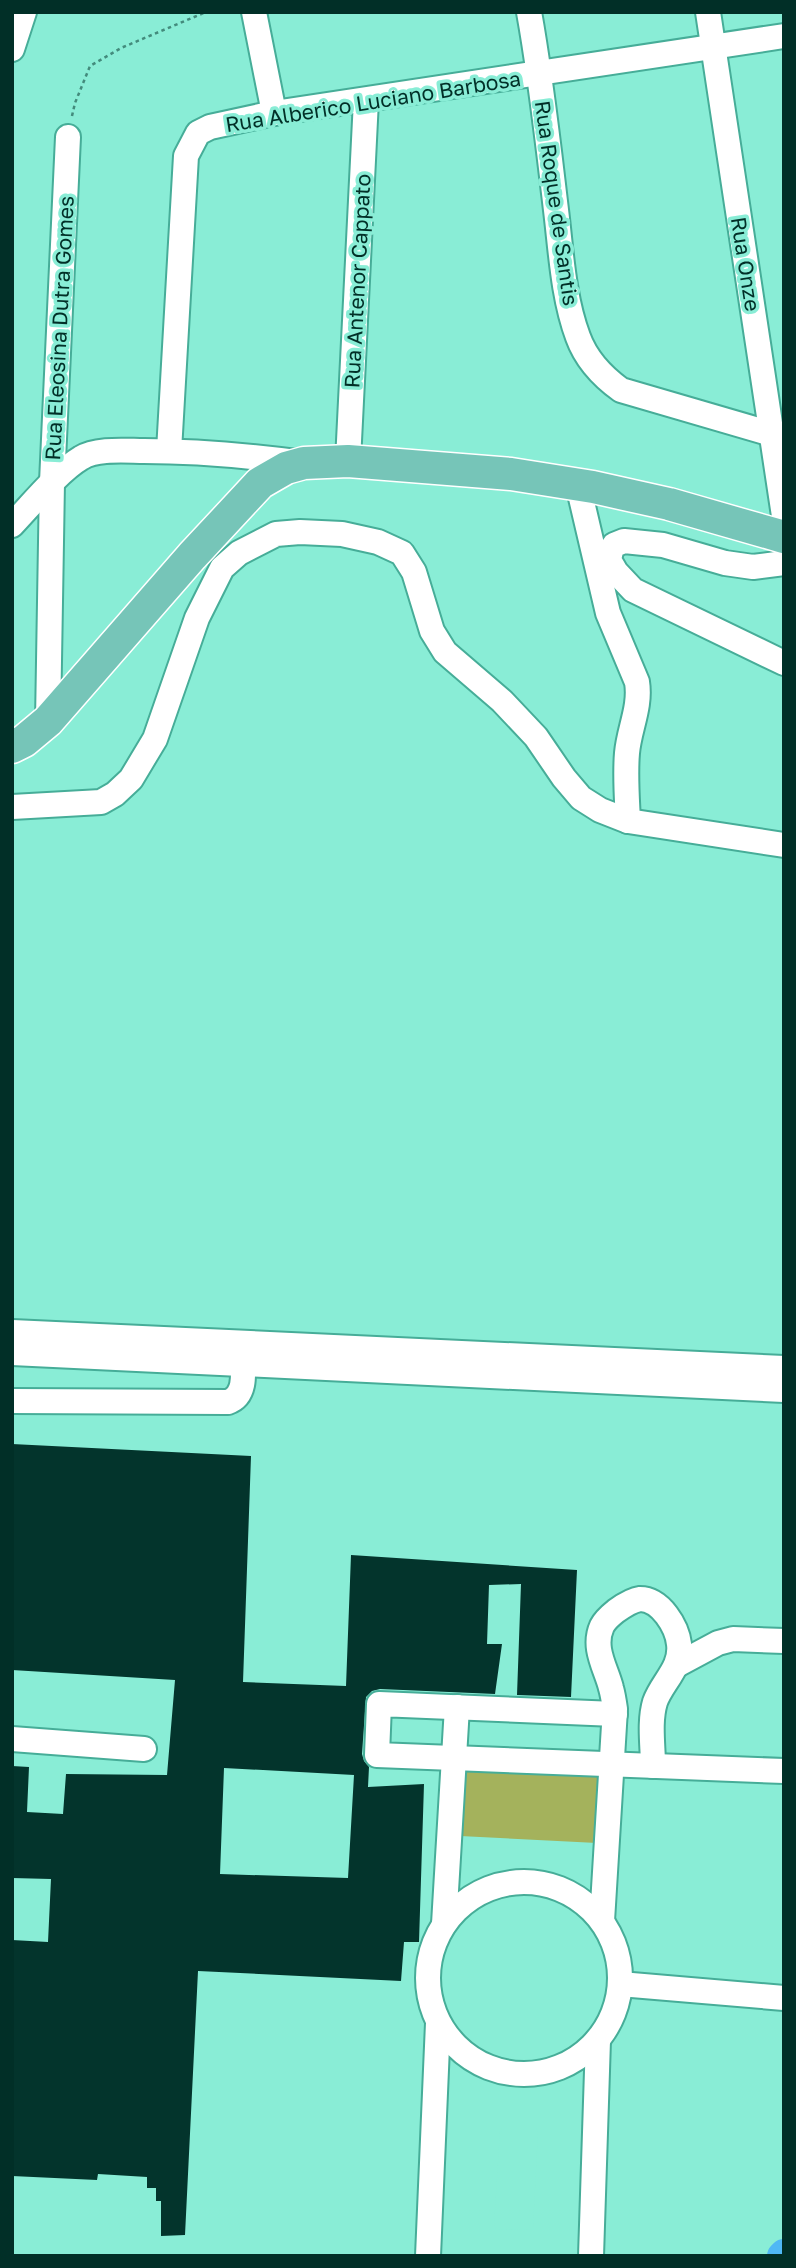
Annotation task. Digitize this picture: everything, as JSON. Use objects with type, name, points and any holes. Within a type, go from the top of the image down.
[{"type":"main road","points":[[12,747],[48,721],[191,556],[260,483],[286,468],[304,463],[348,461],[511,474],[669,504],[784,537]]},
{"type":"street","points":[[12,49],[24,12]]},
{"type":"street","points":[[254,12],[274,113]]},
{"type":"street","name":"Rua Roque de Santis","points":[[528,12],[540,74],[565,284],[578,338],[590,359],[606,380],[621,390],[772,434]]},
{"type":"street","name":"Rua Onze","points":[[708,12],[784,516]]},
{"type":"street","name":"Rua Alberico Luciano Barbosa","points":[[169,451],[186,156],[198,133],[210,127],[274,113],[784,36]]},
{"type":"street","name":"Rua Antenor Cappato","points":[[348,461],[366,100]]},
{"type":"street","name":"Rua Eleosina Dutra Gomes","points":[[48,721],[52,482],[68,136]]},
{"type":"street","points":[[12,525],[52,482],[82,457],[111,451],[169,451],[251,456],[304,463]]},
{"type":"street","points":[[578,485],[608,613],[639,691],[627,750],[628,821]]},
{"type":"street","points":[[12,807],[101,802],[115,794],[131,779],[155,739],[197,618],[222,568],[239,553],[276,534],[342,534],[379,542],[402,553],[414,572],[432,631],[444,652],[511,710],[536,737],[564,778],[582,798],[600,810],[628,821],[784,845]]},
{"type":"street","points":[[784,563],[753,567],[663,545],[624,541],[614,545],[610,560],[615,572],[633,590],[784,663]]},
{"type":"street","points":[[12,1332],[242,1354],[784,1390]]},
{"type":"street","points":[[12,1353],[242,1354],[784,1368]]},
{"type":"street","points":[[12,1401],[228,1402],[238,1397],[242,1390],[242,1354]]},
{"type":"street","points":[[602,1922],[615,1714],[611,1688],[599,1655],[599,1642],[602,1626],[610,1616],[624,1605],[641,1599],[658,1606],[668,1617],[680,1648],[677,1665],[655,1703],[652,1727],[653,1766]]},
{"type":"street","points":[[677,1665],[718,1643],[733,1639],[784,1641]]},
{"type":"street","points":[[615,1714],[379,1704],[377,1755],[784,1771]]},
{"type":"street","points":[[444,1924],[457,1707]]},
{"type":"street","points":[[12,1739],[144,1749]]},
{"type":"street","points":[[522,1881],[562,1890],[580,1900],[602,1922],[616,1952],[620,1984],[613,2014],[598,2040],[574,2061],[545,2073],[513,2075],[483,2066],[474,2060],[457,2048],[438,2023],[429,1998],[427,1973],[432,1948],[444,1924],[464,1902],[492,1887],[522,1881]]},
{"type":"street","points":[[620,1984],[784,1998]]},
{"type":"street","points":[[428,2256],[438,2023]]},
{"type":"street","points":[[592,2256],[598,2040]]},
{"type":"path","points":[[68,136],[75,103],[90,66],[121,48],[206,12]]},
{"type":"green space","points":[[463,1769],[599,1776],[597,1843],[460,1836]]},
{"type":"pier","points":[[502,2128],[538,2130],[533,2227],[530,2230],[494,2227]]},
{"type":"building","points":[[12,1444],[251,1456],[243,1682],[346,1686],[351,1555],[577,1570],[571,1697],[517,1695],[521,1584],[489,1585],[487,1644],[502,1644],[495,1694],[380,1689],[372,1691],[366,1697],[362,1754],[369,1767],[368,1787],[424,1784],[419,1942],[404,1942],[401,1981],[198,1971],[185,2235],[161,2236],[161,2201],[156,2201],[156,2188],[147,2188],[147,2177],[98,2174],[97,2180],[12,2176],[12,1940],[48,1942],[51,1879],[12,1878],[12,1766],[29,1767],[27,1812],[63,1814],[66,1774],[167,1775],[175,1680],[12,1670]],"holes":[[[224,1768],[354,1775],[348,1878],[220,1874]]]}]
